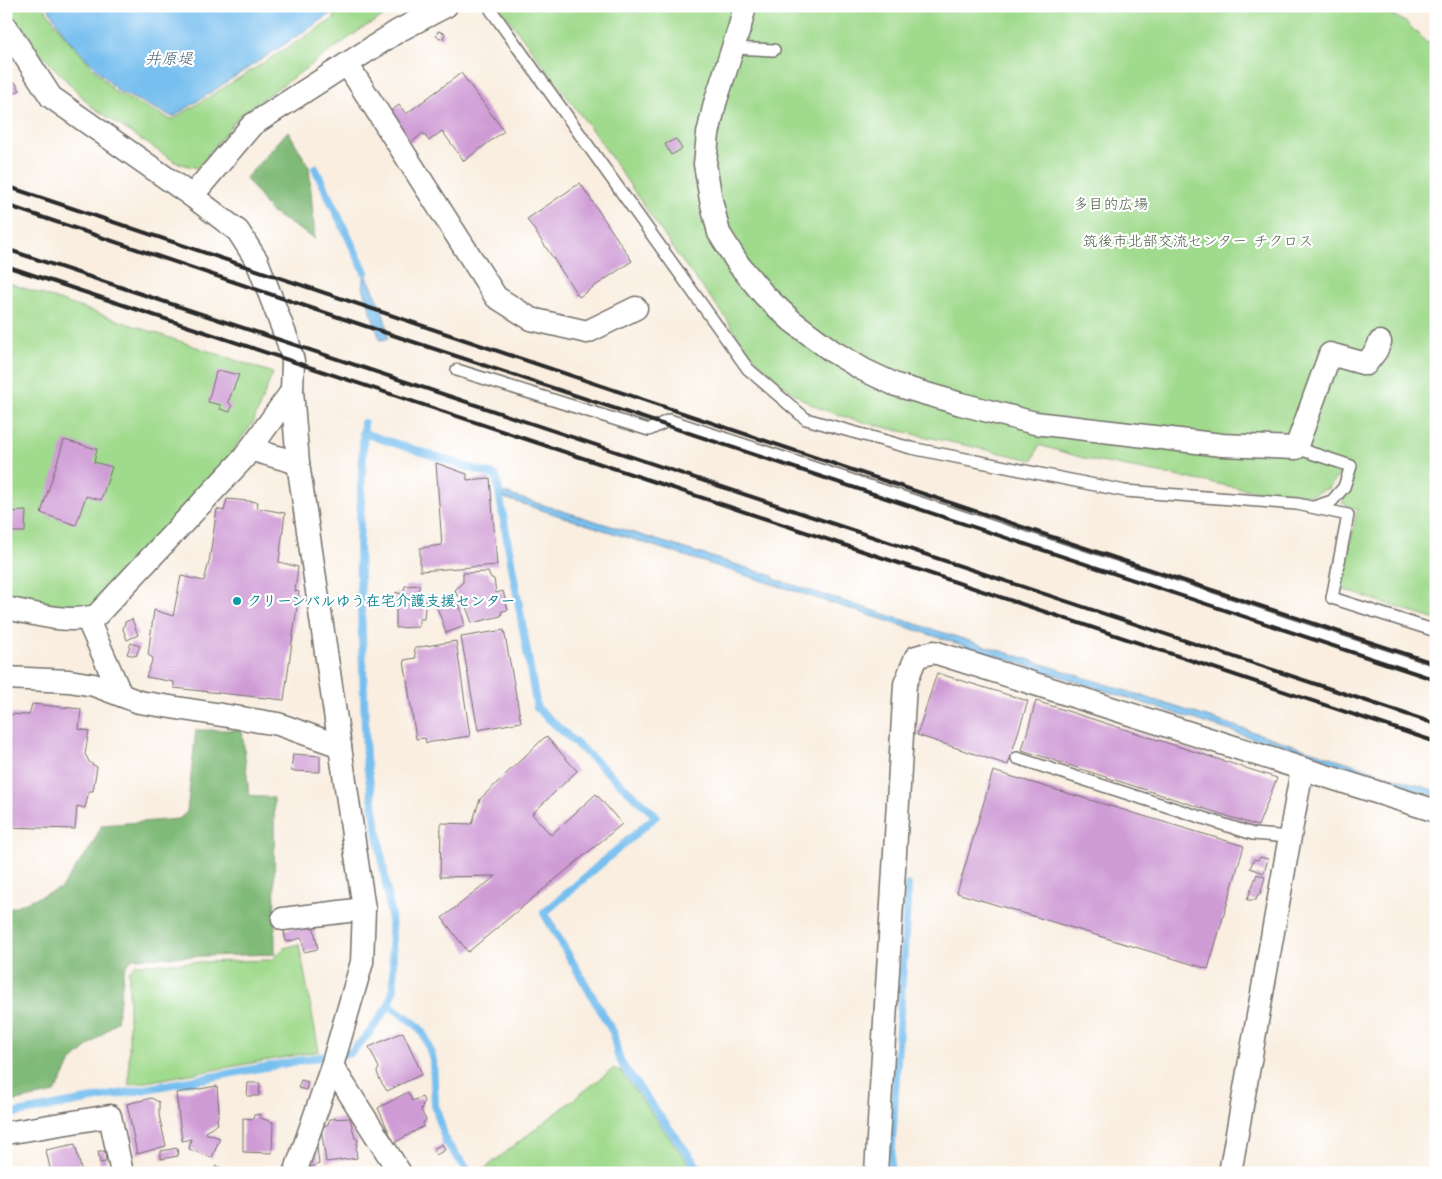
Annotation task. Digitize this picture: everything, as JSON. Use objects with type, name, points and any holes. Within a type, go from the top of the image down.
[{"type":"street","points":[[192,196],[252,125],[398,31],[446,6]]},
{"type":"street","points":[[745,6],[715,103],[708,134],[705,164],[710,200],[719,233],[739,265],[765,296],[832,351],[864,370],[896,384],[961,404],[1036,423],[1222,445],[1296,448],[1330,354],[1366,364],[1376,352],[1380,342]]},
{"type":"street","points":[[6,27],[51,97],[192,196],[238,231],[257,261],[288,342],[293,361],[292,391],[298,463],[364,909],[362,962],[332,1066],[295,1173]]},
{"type":"street","points":[[347,64],[496,297],[531,319],[587,332],[636,308]]},
{"type":"street","points":[[6,608],[58,619],[96,616],[250,450],[292,391]]},
{"type":"street","points":[[250,450],[298,463]]},
{"type":"street","points":[[87,618],[120,695]]},
{"type":"street","points":[[876,1173],[905,684],[916,657],[934,652],[1436,812]]},
{"type":"street","points":[[6,678],[69,680],[94,685],[139,702],[278,724],[340,746]]},
{"type":"street","points":[[1230,1173],[1302,769]]},
{"type":"street","points":[[284,919],[364,909]]},
{"type":"street","points":[[332,1066],[400,1173]]},
{"type":"street","points":[[6,1133],[110,1116],[122,1173]]},
{"type":"lane","points":[[491,10],[748,369],[806,418],[911,448],[1125,491],[1298,504],[1348,516],[1332,598],[1436,631]]},
{"type":"lane","points":[[733,48],[774,50]]},
{"type":"lane","points":[[457,370],[649,430],[669,420],[1436,673]]},
{"type":"lane","points":[[1296,448],[1351,466],[1344,487],[1332,501],[1314,507]]},
{"type":"lane","points":[[1018,758],[1253,834],[1290,837]]},
{"type":"green space","points":[[7,6],[43,6],[64,35],[115,92],[172,120],[335,18],[332,6],[364,6],[365,10],[372,6],[402,6],[363,28],[240,115],[197,168],[177,163],[92,107],[30,43]]},
{"type":"green space","name":"筑後市北部交流センター チクロス","points":[[499,6],[1377,6],[1407,23],[1426,42],[1436,46],[1436,620],[1341,589],[1357,510],[1342,503],[1353,476],[1341,471],[1329,488],[1311,495],[1250,490],[1090,460],[1039,445],[1033,460],[843,417],[819,408],[793,393],[755,358],[734,331],[727,319],[678,256],[600,141]]},
{"type":"green space","points":[[288,131],[309,167],[315,239],[271,212],[246,178]]},
{"type":"green space","points":[[6,282],[273,373],[253,423],[221,466],[94,607],[55,612],[6,602]]},
{"type":"green space","points":[[196,730],[242,730],[249,795],[274,798],[275,954],[132,958],[124,970],[117,1021],[71,1062],[55,1093],[6,1103],[6,910],[61,888],[91,847],[102,825],[179,819],[187,812]]},
{"type":"green space","points":[[299,944],[319,1051],[129,1085],[129,971],[136,964],[272,960],[284,948]]},
{"type":"green space","points":[[614,1068],[621,1072],[696,1173],[479,1173]]},
{"type":"water","name":"井原堤","points":[[47,6],[329,6],[331,14],[173,117],[118,91],[67,38]]},
{"type":"water","points":[[365,272],[383,313],[388,339],[380,340],[363,287]]},
{"type":"water","points":[[501,492],[773,576],[774,579],[1436,791],[1436,797],[501,497]]},
{"type":"building","points":[[438,31],[445,33],[443,39],[436,36]]},
{"type":"building","points":[[461,73],[504,131],[464,161],[442,131],[429,141],[423,133],[411,143],[388,113],[399,105],[406,114]]},
{"type":"building","points":[[15,82],[20,90],[6,98],[6,86]]},
{"type":"building","points":[[676,139],[682,149],[671,155],[665,144]]},
{"type":"building","points":[[580,183],[632,261],[579,297],[527,219]]},
{"type":"building","points":[[222,371],[239,375],[228,402],[232,406],[230,412],[220,409],[221,405],[208,402],[216,372]]},
{"type":"building","points":[[64,440],[97,449],[94,462],[112,467],[101,500],[86,496],[76,525],[41,513]]},
{"type":"building","points":[[436,463],[467,474],[467,480],[490,478],[497,565],[420,571],[420,548],[442,545]]},
{"type":"building","name":"クリーンパルゆう在宅介護支援センター","points":[[227,499],[258,502],[257,508],[285,513],[279,562],[298,567],[295,591],[299,592],[284,700],[174,688],[174,682],[146,677],[153,658],[148,655],[154,610],[173,616],[181,576],[204,581],[209,562],[217,509],[224,511]]},
{"type":"building","points":[[26,511],[25,532],[6,532],[6,512]]},
{"type":"building","points":[[488,572],[490,577],[494,579],[496,593],[503,591],[508,610],[502,611],[501,616],[472,623],[462,596],[457,596],[455,590],[463,582],[463,573]]},
{"type":"building","points":[[420,585],[418,594],[426,595],[424,619],[419,619],[419,627],[396,628],[396,592],[403,595],[405,586]]},
{"type":"building","points":[[459,602],[465,626],[446,633],[437,607]]},
{"type":"building","points":[[132,619],[138,635],[127,640],[123,629],[125,622]]},
{"type":"building","points":[[504,630],[521,722],[478,730],[461,637]]},
{"type":"building","points":[[456,641],[470,736],[426,743],[425,738],[416,739],[404,660],[416,658],[414,648]]},
{"type":"building","points":[[131,643],[140,646],[136,656],[127,654]]},
{"type":"building","points":[[937,673],[1028,701],[1008,765],[917,735]]},
{"type":"building","points":[[1036,701],[1277,778],[1258,826],[1022,750]]},
{"type":"building","points":[[32,704],[81,709],[79,729],[89,731],[85,754],[90,763],[97,767],[93,791],[89,791],[85,808],[77,806],[75,829],[6,827],[6,714],[29,715]]},
{"type":"building","points":[[546,736],[577,771],[532,814],[551,835],[596,794],[622,824],[468,952],[442,918],[496,876],[440,877],[441,823],[472,824],[480,799]]},
{"type":"building","points":[[293,754],[320,756],[320,772],[291,771]]},
{"type":"building","points":[[993,771],[1244,846],[1208,969],[957,893]]},
{"type":"building","points":[[1260,857],[1268,859],[1264,873],[1250,868],[1254,859],[1258,860]]},
{"type":"building","points":[[1257,874],[1265,877],[1260,895],[1258,894],[1256,900],[1247,900]]},
{"type":"building","points":[[313,924],[318,949],[304,952],[302,938],[286,942],[284,930]]},
{"type":"building","points":[[403,1032],[422,1074],[387,1091],[380,1080],[377,1072],[379,1068],[369,1047]]},
{"type":"building","points":[[301,1080],[308,1082],[306,1090],[298,1088]]},
{"type":"building","points":[[248,1083],[260,1083],[259,1096],[247,1096]]},
{"type":"building","points":[[217,1086],[218,1124],[206,1133],[220,1138],[212,1158],[189,1149],[191,1139],[182,1141],[176,1093]]},
{"type":"building","points":[[408,1092],[412,1101],[422,1097],[424,1101],[421,1110],[426,1120],[423,1123],[424,1126],[394,1143],[378,1108]]},
{"type":"building","points":[[151,1098],[159,1102],[159,1115],[166,1146],[137,1154],[127,1104]]},
{"type":"building","points":[[260,1114],[260,1118],[273,1122],[272,1153],[243,1152],[243,1118],[253,1119],[254,1115]]},
{"type":"building","points":[[350,1118],[355,1138],[358,1140],[357,1158],[326,1162],[321,1128],[328,1124],[330,1119]]},
{"type":"building","points":[[75,1144],[82,1173],[51,1173],[46,1150]]},
{"type":"building","points":[[442,1144],[445,1150],[436,1155],[433,1149]]},
{"type":"building","points":[[317,1147],[319,1164],[308,1168]]},
{"type":"building","points":[[177,1148],[178,1156],[161,1159],[161,1151]]},
{"type":"building","points":[[98,1151],[105,1151],[106,1162],[100,1163]]},
{"type":"building","points":[[216,1166],[234,1173],[213,1173]]},
{"type":"waterway","points":[[315,168],[365,272]]},
{"type":"waterway","points":[[6,1115],[319,1057],[350,1053],[368,1035],[389,1005],[394,988],[391,916],[366,758],[359,546],[364,423]]},
{"type":"waterway","points":[[363,433],[496,476],[537,708],[656,816],[544,913],[613,1032],[618,1056],[625,1069],[702,1173]]},
{"type":"waterway","points":[[890,1173],[908,885]]},
{"type":"waterway","points":[[389,1005],[418,1026],[426,1039],[433,1060],[435,1105],[446,1142],[470,1173]]},
{"type":"railway","points":[[6,186],[1436,664]]},
{"type":"railway","points":[[6,205],[308,307],[1436,680]]},
{"type":"railway","points":[[6,249],[1436,724]]},
{"type":"railway","points":[[6,266],[1436,742]]},
{"type":"place","name":"クリーンパルゆう在宅介護支援センター","points":[[237,601]]},
{"type":"park label","name":"多目的広場","points":[[1111,204]]}]
